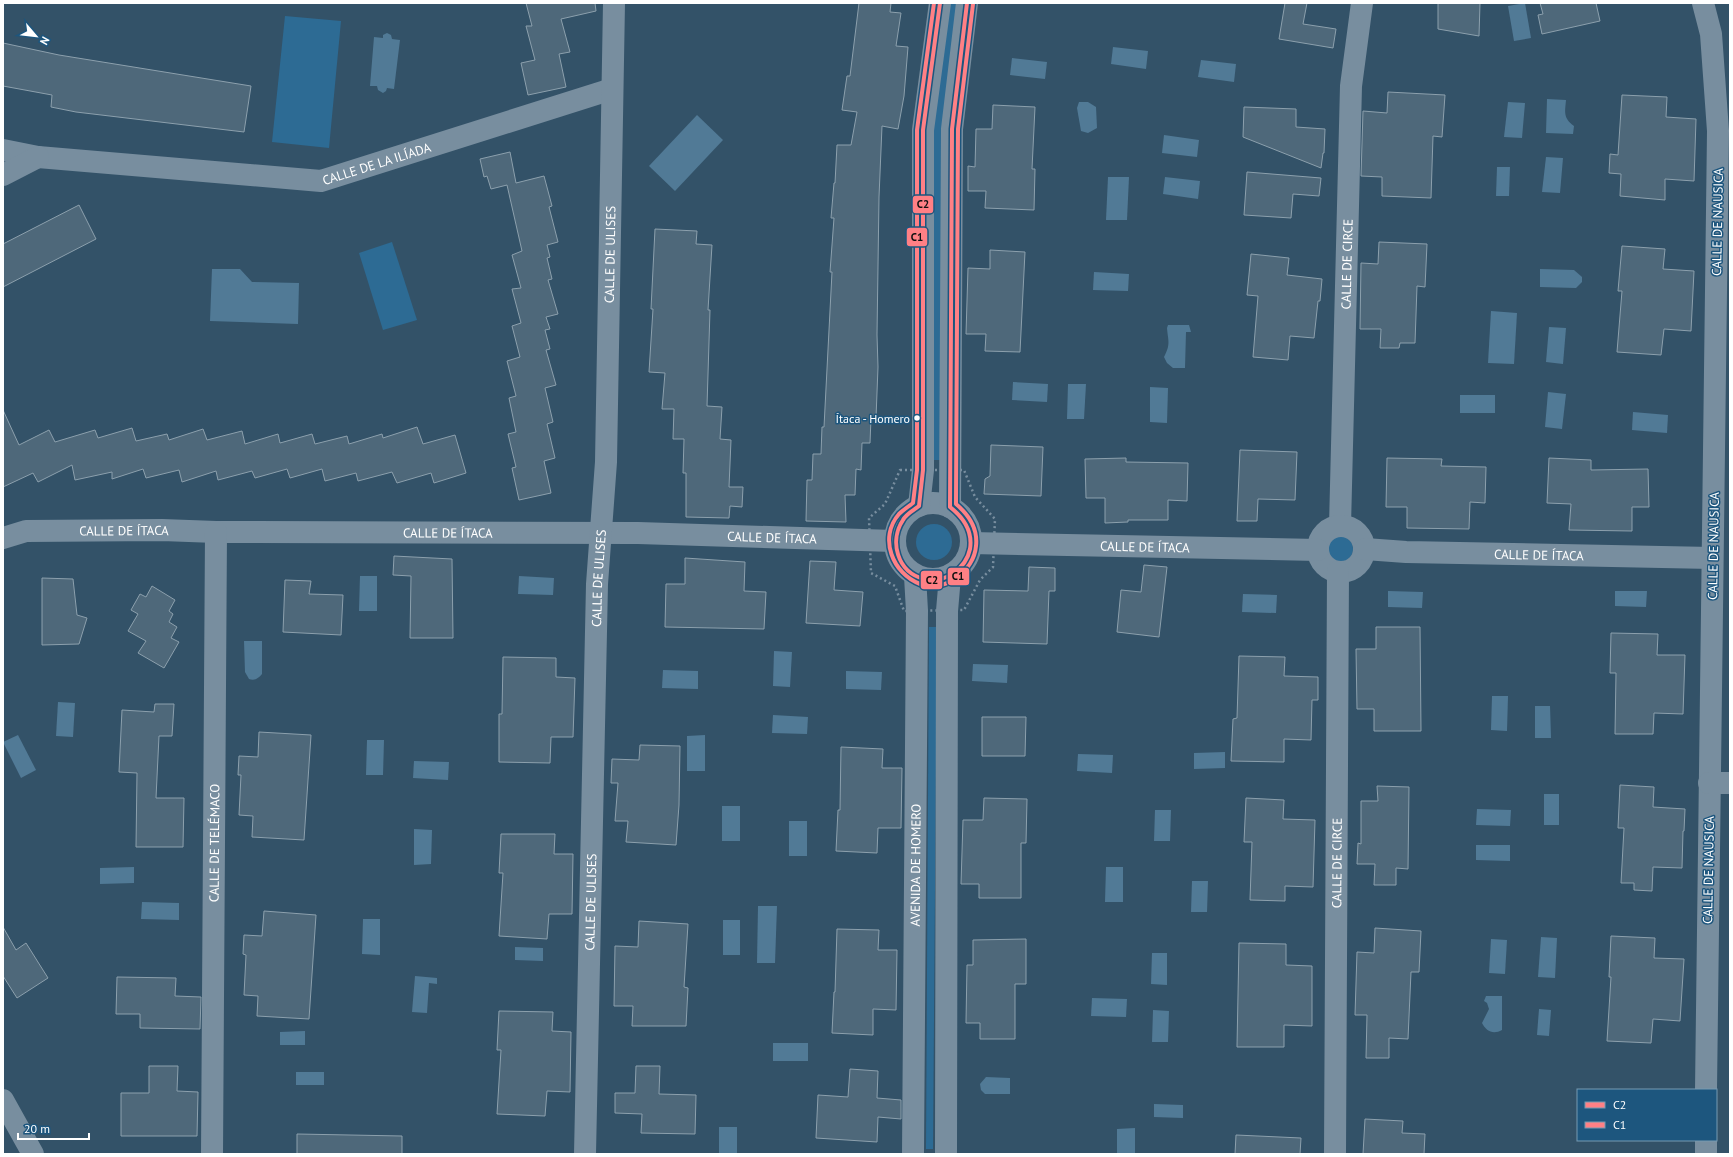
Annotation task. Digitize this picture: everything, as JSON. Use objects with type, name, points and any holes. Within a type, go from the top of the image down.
[{"type":"street","name":"CALLE DE ULISES","points":[[585,1154],[597,584],[606,462],[614,3]]},
{"type":"street","points":[[919,506],[923,470],[923,130],[940,3]]},
{"type":"street","points":[[950,507],[952,129],[966,3]]},
{"type":"street","name":"CALLE DE CIRCE","points":[[1340,526],[1351,86],[1362,3]]},
{"type":"street","name":"CALLE DE NAUSICA","points":[[1703,3],[1711,34],[1718,131],[1722,411],[1712,558],[1719,783],[1706,1089]]},
{"type":"street","name":"CALLE DE LA ILÍADA","points":[[3,150],[38,157],[321,181],[612,89]]},
{"type":"street","points":[[3,175],[38,157]]},
{"type":"street","points":[[930,503],[950,507],[966,522],[970,532],[971,543],[965,562],[950,576],[939,579],[927,579],[915,576],[906,570],[900,562],[896,552],[894,541],[896,530],[901,520],[909,511],[930,503]]},
{"type":"street","points":[[1340,526],[1354,530],[1363,542],[1365,549],[1361,562],[1345,572],[1338,572],[1327,567],[1318,550],[1322,536],[1327,531],[1340,526]]},
{"type":"street","name":"CALLE DE ÍTACA","points":[[3,538],[26,531],[162,530],[216,532],[638,533],[894,541]]},
{"type":"street","name":"CALLE DE TELÉMACO","points":[[212,1154],[216,532]]},
{"type":"street","name":"CALLE DE ÍTACA","points":[[971,543],[1318,550]]},
{"type":"street","name":"CALLE DE ÍTACA","points":[[1365,549],[1406,552],[1712,558]]},
{"type":"street","name":"CALLE DE CIRCE","points":[[1335,1154],[1338,572]]},
{"type":"street","name":"AVENIDA DE HOMERO","points":[[913,1154],[917,611],[915,576]]},
{"type":"street","points":[[946,1154],[948,610],[950,576]]},
{"type":"street","points":[[3,1100],[33,1154]]},
{"type":"street","points":[[1706,1141],[1706,1154]]},
{"type":"path","points":[[900,470],[950,470],[964,470],[975,497],[995,519],[993,567],[980,580],[964,610],[904,611],[895,586],[871,573],[868,518],[885,504],[900,470]]},
{"type":"shaded area","points":[[946,3],[957,3],[944,460],[931,460],[929,133]]},
{"type":"shaded area","points":[[1525,3],[1531,38],[1514,41],[1508,6]]},
{"type":"shaded area","points":[[285,16],[341,21],[329,148],[272,142]]},
{"type":"shaded area","points":[[387,33],[391,35],[392,39],[400,40],[394,89],[387,88],[383,93],[378,90],[377,86],[370,86],[374,37],[383,38],[383,35]]},
{"type":"shaded area","points":[[1113,47],[1148,51],[1146,69],[1111,64]]},
{"type":"shaded area","points":[[1012,58],[1047,62],[1045,79],[1010,75]]},
{"type":"shaded area","points":[[1201,60],[1236,64],[1234,82],[1198,77]]},
{"type":"shaded area","points":[[1547,99],[1566,100],[1566,117],[1574,126],[1573,134],[1546,133]]},
{"type":"shaded area","points":[[1079,102],[1088,102],[1096,107],[1097,128],[1088,133],[1081,131],[1077,108]]},
{"type":"shaded area","points":[[1508,102],[1525,103],[1522,138],[1504,137]]},
{"type":"shaded area","points":[[697,115],[723,140],[675,191],[649,166]]},
{"type":"shaded area","points":[[1164,135],[1199,140],[1197,157],[1162,153]]},
{"type":"shaded area","points":[[1546,157],[1563,158],[1560,193],[1542,192]]},
{"type":"shaded area","points":[[1497,167],[1510,167],[1509,196],[1496,196]]},
{"type":"shaded area","points":[[1108,177],[1129,177],[1127,220],[1106,220]]},
{"type":"shaded area","points":[[1165,177],[1200,181],[1198,199],[1163,194]]},
{"type":"shaded area","points":[[392,242],[417,320],[383,330],[359,253]]},
{"type":"shaded area","points":[[212,269],[240,269],[252,282],[299,283],[298,324],[210,321]]},
{"type":"shaded area","points":[[1540,269],[1574,270],[1582,277],[1582,282],[1576,288],[1540,287]]},
{"type":"shaded area","points":[[1094,272],[1129,274],[1128,291],[1093,290]]},
{"type":"shaded area","points":[[1491,311],[1517,313],[1514,364],[1488,363]]},
{"type":"shaded area","points":[[1168,325],[1189,325],[1191,332],[1186,332],[1185,368],[1173,368],[1167,363],[1164,357],[1168,346]]},
{"type":"shaded area","points":[[1549,327],[1566,328],[1563,364],[1546,362]]},
{"type":"shaded area","points":[[1013,382],[1048,384],[1047,402],[1012,400]]},
{"type":"shaded area","points":[[1068,384],[1086,384],[1084,419],[1067,419]]},
{"type":"shaded area","points":[[1150,387],[1168,388],[1167,423],[1150,422]]},
{"type":"shaded area","points":[[1548,392],[1566,394],[1562,429],[1545,427]]},
{"type":"shaded area","points":[[1460,395],[1495,395],[1495,413],[1460,413]]},
{"type":"shaded area","points":[[1633,412],[1668,415],[1667,433],[1632,430]]},
{"type":"shaded area","points":[[934,524],[944,527],[949,532],[952,542],[949,552],[944,557],[934,560],[924,557],[919,552],[916,542],[919,532],[924,527]]},
{"type":"shaded area","points":[[1340,536],[1349,540],[1353,549],[1349,558],[1340,562],[1331,558],[1327,549],[1331,540]]},
{"type":"shaded area","points":[[360,576],[377,576],[377,611],[359,611]]},
{"type":"shaded area","points":[[519,576],[554,578],[553,595],[518,594]]},
{"type":"shaded area","points":[[1388,591],[1423,592],[1422,608],[1388,607]]},
{"type":"shaded area","points":[[1615,591],[1647,591],[1646,607],[1615,606]]},
{"type":"shaded area","points":[[1243,594],[1277,595],[1276,613],[1242,612]]},
{"type":"shaded area","points":[[929,627],[937,627],[933,1149],[926,1149]]},
{"type":"shaded area","points":[[244,641],[262,641],[262,674],[254,680],[249,679],[245,672]]},
{"type":"shaded area","points":[[774,651],[792,652],[790,687],[773,686]]},
{"type":"shaded area","points":[[973,664],[1008,665],[1007,683],[972,681]]},
{"type":"shaded area","points":[[663,670],[698,671],[698,689],[662,688]]},
{"type":"shaded area","points":[[846,671],[882,672],[881,690],[846,689]]},
{"type":"shaded area","points":[[1492,696],[1508,696],[1507,731],[1491,730]]},
{"type":"shaded area","points":[[58,702],[75,703],[73,737],[56,736]]},
{"type":"shaded area","points":[[1535,706],[1550,706],[1551,738],[1535,738]]},
{"type":"shaded area","points":[[773,715],[808,717],[807,734],[772,733]]},
{"type":"shaded area","points":[[18,735],[36,770],[21,778],[3,742]]},
{"type":"shaded area","points":[[705,735],[705,771],[687,771],[687,736]]},
{"type":"shaded area","points":[[367,740],[384,740],[383,775],[366,775]]},
{"type":"shaded area","points":[[1225,752],[1225,768],[1194,769],[1194,753]]},
{"type":"shaded area","points":[[1078,754],[1113,755],[1112,773],[1077,771]]},
{"type":"shaded area","points":[[414,761],[449,762],[448,780],[413,778]]},
{"type":"shaded area","points":[[1544,794],[1559,794],[1559,825],[1544,825]]},
{"type":"shaded area","points":[[722,806],[740,806],[740,841],[722,841]]},
{"type":"shaded area","points":[[1477,809],[1511,810],[1510,826],[1476,825]]},
{"type":"shaded area","points":[[1155,810],[1171,810],[1170,841],[1154,841]]},
{"type":"shaded area","points":[[789,821],[807,821],[807,856],[789,856]]},
{"type":"shaded area","points":[[414,829],[432,830],[431,864],[414,865]]},
{"type":"shaded area","points":[[1476,845],[1510,845],[1510,861],[1476,860]]},
{"type":"shaded area","points":[[134,867],[134,883],[100,884],[100,868]]},
{"type":"shaded area","points":[[1106,867],[1123,867],[1123,902],[1105,902]]},
{"type":"shaded area","points":[[1192,881],[1208,881],[1207,912],[1191,912]]},
{"type":"shaded area","points":[[142,902],[179,903],[179,920],[141,919]]},
{"type":"shaded area","points":[[758,906],[777,906],[775,963],[757,963]]},
{"type":"shaded area","points":[[363,919],[380,919],[380,955],[362,954]]},
{"type":"shaded area","points":[[723,920],[740,920],[740,955],[723,955]]},
{"type":"shaded area","points":[[1541,937],[1557,938],[1555,978],[1538,977]]},
{"type":"shaded area","points":[[1491,939],[1507,940],[1505,974],[1489,973]]},
{"type":"shaded area","points":[[515,947],[543,948],[543,961],[515,960]]},
{"type":"shaded area","points":[[1152,953],[1167,953],[1167,985],[1151,984]]},
{"type":"shaded area","points":[[415,976],[437,978],[437,984],[429,983],[427,1013],[412,1012]]},
{"type":"shaded area","points":[[1486,996],[1502,996],[1502,1030],[1496,1032],[1490,1031],[1482,1023],[1489,1009],[1487,1003],[1484,1001]]},
{"type":"shaded area","points":[[1092,998],[1127,999],[1126,1017],[1091,1016]]},
{"type":"shaded area","points":[[1539,1009],[1551,1010],[1549,1036],[1537,1035]]},
{"type":"shaded area","points":[[1153,1010],[1169,1011],[1168,1042],[1152,1042]]},
{"type":"shaded area","points":[[305,1031],[305,1045],[280,1045],[280,1032]]},
{"type":"shaded area","points":[[773,1043],[808,1043],[808,1061],[773,1061]]},
{"type":"shaded area","points":[[296,1072],[324,1072],[324,1085],[296,1085]]},
{"type":"shaded area","points":[[986,1077],[1010,1078],[1010,1094],[985,1094],[981,1090],[980,1084]]},
{"type":"shaded area","points":[[1154,1104],[1183,1105],[1183,1118],[1154,1117]]},
{"type":"shaded area","points":[[719,1127],[737,1127],[737,1154],[719,1154]]},
{"type":"shaded area","points":[[1135,1128],[1135,1154],[1117,1154],[1117,1129]]},
{"type":"building","points":[[526,3],[595,3],[596,11],[561,19],[570,52],[559,54],[566,87],[528,95],[521,63],[535,60],[526,26],[532,26]]},
{"type":"building","points":[[859,3],[891,3],[890,12],[901,13],[896,46],[908,47],[904,96],[898,129],[882,126],[879,197],[878,367],[876,418],[871,418],[870,443],[862,443],[861,470],[856,469],[855,495],[845,495],[846,522],[806,521],[807,480],[812,480],[813,454],[821,454],[822,427],[824,427],[832,272],[830,272],[834,218],[831,218],[837,145],[851,145],[857,112],[842,110],[847,76],[850,76]]},
{"type":"building","points":[[1285,3],[1307,3],[1303,24],[1336,29],[1333,48],[1279,39]]},
{"type":"building","points":[[1438,3],[1480,3],[1479,36],[1438,29]]},
{"type":"building","points":[[1540,3],[1596,3],[1600,21],[1542,34],[1538,15],[1543,14]]},
{"type":"building","points":[[3,43],[59,55],[251,86],[244,132],[76,112],[51,107],[52,95],[3,86]]},
{"type":"building","points":[[1388,92],[1445,95],[1442,137],[1433,136],[1431,198],[1382,196],[1382,177],[1361,176],[1363,111],[1387,113]]},
{"type":"building","points":[[1622,95],[1667,97],[1666,117],[1696,119],[1694,181],[1665,179],[1665,200],[1620,196],[1621,174],[1609,173],[1610,154],[1618,155]]},
{"type":"building","points":[[993,105],[1035,107],[1032,169],[1035,169],[1034,210],[985,208],[986,191],[968,191],[968,166],[975,167],[976,129],[992,129]]},
{"type":"building","points":[[1244,107],[1296,109],[1296,127],[1325,129],[1324,153],[1321,168],[1243,137]]},
{"type":"building","points":[[510,152],[516,183],[544,176],[552,206],[549,207],[558,242],[547,245],[550,257],[547,258],[552,279],[548,280],[558,314],[546,317],[550,329],[545,330],[550,349],[546,350],[556,385],[545,388],[553,422],[547,424],[555,458],[544,461],[551,493],[519,500],[512,468],[516,467],[508,434],[516,432],[509,398],[516,396],[507,361],[520,357],[512,326],[521,323],[512,289],[521,288],[512,255],[522,251],[507,185],[491,189],[487,176],[484,177],[480,159]]},
{"type":"building","points":[[1247,172],[1321,178],[1319,196],[1293,194],[1291,218],[1244,215]]},
{"type":"building","points":[[79,205],[96,239],[3,287],[3,244]]},
{"type":"building","points":[[655,229],[697,231],[696,244],[712,245],[708,310],[710,310],[707,406],[722,407],[720,439],[731,440],[729,487],[743,487],[742,507],[730,506],[729,518],[686,517],[686,473],[683,473],[684,439],[673,439],[674,409],[662,409],[665,373],[649,372],[653,309],[651,309]]},
{"type":"building","points":[[1379,242],[1427,244],[1425,287],[1417,286],[1415,343],[1400,343],[1399,348],[1380,348],[1381,329],[1360,329],[1361,263],[1378,264]]},
{"type":"building","points":[[1622,246],[1665,249],[1663,269],[1694,271],[1691,331],[1664,329],[1661,355],[1617,352],[1622,291],[1618,291]]},
{"type":"building","points":[[990,250],[1025,252],[1020,352],[985,351],[986,334],[966,334],[968,268],[990,269]]},
{"type":"building","points":[[1251,254],[1289,258],[1287,275],[1322,279],[1314,338],[1290,336],[1288,360],[1253,357],[1258,296],[1247,295]]},
{"type":"building","points":[[3,410],[19,445],[49,430],[55,442],[95,430],[98,438],[132,428],[136,441],[167,434],[169,440],[203,429],[207,440],[242,431],[245,444],[278,434],[280,443],[312,434],[315,444],[347,436],[349,444],[382,434],[383,438],[417,427],[423,444],[455,435],[466,473],[434,483],[431,473],[397,483],[392,472],[358,481],[356,473],[325,481],[322,469],[290,478],[287,469],[255,478],[252,471],[218,480],[216,471],[182,482],[179,470],[146,478],[143,469],[112,479],[112,472],[75,480],[72,465],[38,482],[33,473],[3,487]]},
{"type":"building","points":[[991,445],[1043,447],[1041,496],[984,494],[985,479],[990,476]]},
{"type":"building","points":[[1240,450],[1297,452],[1295,500],[1258,499],[1257,521],[1237,521]]},
{"type":"building","points":[[1126,458],[1126,462],[1188,463],[1187,501],[1168,500],[1168,520],[1128,520],[1128,522],[1105,523],[1105,498],[1086,498],[1085,459]]},
{"type":"building","points":[[1387,458],[1442,459],[1441,466],[1486,467],[1485,503],[1470,502],[1469,529],[1407,528],[1407,507],[1386,507]]},
{"type":"building","points":[[1549,458],[1591,460],[1591,470],[1648,469],[1649,507],[1632,507],[1632,531],[1569,530],[1571,504],[1547,503]]},
{"type":"building","points":[[394,556],[452,559],[453,638],[410,638],[411,576],[393,575]]},
{"type":"building","points":[[685,558],[745,562],[744,591],[766,592],[764,629],[665,627],[666,584],[685,584]]},
{"type":"building","points":[[810,561],[836,562],[834,590],[863,592],[860,626],[806,623]]},
{"type":"building","points":[[1144,565],[1167,567],[1159,637],[1117,632],[1121,590],[1141,592]]},
{"type":"building","points":[[1029,567],[1055,568],[1055,591],[1049,591],[1047,644],[983,642],[984,590],[1028,591]]},
{"type":"building","points":[[42,578],[73,579],[77,615],[87,618],[79,644],[42,645]]},
{"type":"building","points":[[285,580],[311,581],[309,594],[343,595],[341,635],[283,632]]},
{"type":"building","points":[[152,586],[175,600],[169,611],[173,614],[169,622],[177,627],[171,638],[179,642],[164,668],[138,653],[146,641],[128,631],[138,614],[131,610],[140,594],[146,597]]},
{"type":"building","points":[[1376,627],[1420,627],[1421,731],[1374,731],[1374,709],[1357,709],[1356,649],[1376,649]]},
{"type":"building","points":[[1611,633],[1658,634],[1657,655],[1685,655],[1683,714],[1654,713],[1653,734],[1615,734],[1616,673],[1610,673]]},
{"type":"building","points":[[1239,656],[1285,657],[1284,676],[1318,677],[1318,700],[1312,700],[1311,740],[1284,739],[1284,762],[1231,761],[1233,719],[1237,718]]},
{"type":"building","points":[[503,657],[556,658],[556,677],[575,678],[573,737],[551,737],[550,763],[499,762],[499,714],[502,714]]},
{"type":"building","points":[[155,704],[174,704],[172,736],[159,736],[156,798],[184,798],[183,847],[136,847],[137,773],[119,772],[122,710],[154,712]]},
{"type":"building","points":[[982,717],[1026,717],[1025,756],[982,756]]},
{"type":"building","points":[[259,732],[311,735],[304,840],[252,837],[253,816],[239,815],[241,775],[238,775],[239,756],[258,757]]},
{"type":"building","points":[[640,745],[680,746],[679,805],[676,845],[626,842],[628,821],[615,821],[618,783],[611,783],[612,759],[639,760]]},
{"type":"building","points":[[841,747],[883,749],[882,768],[902,768],[901,828],[878,828],[877,853],[836,851],[838,810],[840,810]]},
{"type":"building","points":[[1620,785],[1654,787],[1653,807],[1685,809],[1682,868],[1653,867],[1652,891],[1634,890],[1634,883],[1621,883],[1624,828],[1618,828]]},
{"type":"building","points":[[1377,786],[1409,787],[1408,869],[1396,868],[1396,885],[1374,885],[1375,864],[1357,864],[1358,843],[1361,844],[1361,801],[1378,801]]},
{"type":"building","points":[[984,798],[1027,799],[1026,843],[1021,843],[1021,898],[979,898],[979,884],[961,884],[963,820],[983,820]]},
{"type":"building","points":[[1246,798],[1284,800],[1283,819],[1315,820],[1313,887],[1285,886],[1285,901],[1250,900],[1252,842],[1244,842]]},
{"type":"building","points":[[501,834],[555,834],[554,854],[573,854],[572,914],[549,914],[547,939],[499,936],[503,873],[499,873]]},
{"type":"building","points":[[264,911],[316,915],[309,1019],[257,1016],[258,996],[244,995],[246,955],[243,954],[244,935],[262,936]]},
{"type":"building","points":[[639,921],[688,924],[684,987],[688,988],[686,1026],[632,1026],[633,1006],[614,1006],[615,946],[638,947]]},
{"type":"building","points":[[3,927],[16,950],[26,943],[48,978],[17,998],[3,976]]},
{"type":"building","points":[[1375,928],[1421,931],[1419,972],[1411,972],[1408,1039],[1389,1038],[1389,1058],[1366,1058],[1367,1015],[1355,1015],[1357,952],[1374,953]]},
{"type":"building","points":[[837,929],[879,930],[878,950],[897,950],[896,1010],[873,1009],[873,1035],[832,1033]]},
{"type":"building","points":[[1611,936],[1655,938],[1654,958],[1684,959],[1680,1021],[1653,1019],[1651,1043],[1607,1041],[1611,977],[1609,977]]},
{"type":"building","points":[[1026,939],[1026,984],[1015,984],[1015,1039],[980,1039],[980,1023],[966,1023],[967,965],[973,965],[973,940]]},
{"type":"building","points":[[1239,943],[1286,944],[1286,965],[1312,966],[1312,1026],[1284,1025],[1284,1047],[1237,1047]]},
{"type":"building","points":[[117,977],[176,978],[175,996],[201,997],[200,1029],[140,1028],[140,1014],[116,1014]]},
{"type":"building","points":[[499,1011],[553,1012],[552,1031],[571,1032],[570,1092],[547,1091],[545,1116],[497,1114],[501,1050],[497,1050]]},
{"type":"building","points":[[149,1066],[178,1066],[177,1091],[198,1092],[197,1136],[121,1136],[121,1093],[149,1093]]},
{"type":"building","points":[[636,1066],[660,1066],[659,1094],[696,1095],[695,1134],[641,1133],[642,1114],[615,1113],[615,1093],[635,1093]]},
{"type":"building","points":[[850,1069],[878,1071],[877,1098],[901,1100],[901,1119],[878,1117],[877,1142],[816,1138],[818,1095],[848,1097]]},
{"type":"building","points":[[1365,1119],[1403,1121],[1402,1133],[1425,1134],[1424,1154],[1363,1154]]},
{"type":"building","points":[[297,1134],[402,1136],[402,1154],[297,1154]]},
{"type":"building","points":[[1236,1135],[1301,1138],[1300,1154],[1235,1154]]},
{"type":"transit line","name":"C1","points":[[934,3],[917,130],[917,470],[913,503],[899,514],[893,523],[889,544],[896,564],[902,572],[910,579],[920,584],[930,586],[948,583],[957,578],[970,564],[976,546],[976,534],[972,523],[956,504],[958,129],[973,4]]},
{"type":"transit line","name":"C2","points":[[940,3],[923,130],[923,470],[919,506],[904,518],[899,528],[896,546],[898,555],[907,570],[924,579],[932,580],[946,577],[959,569],[968,556],[971,542],[966,525],[950,507],[952,129],[967,3]]},
{"type":"place","name":"Ítaca - Homero","points":[[917,418]]}]
